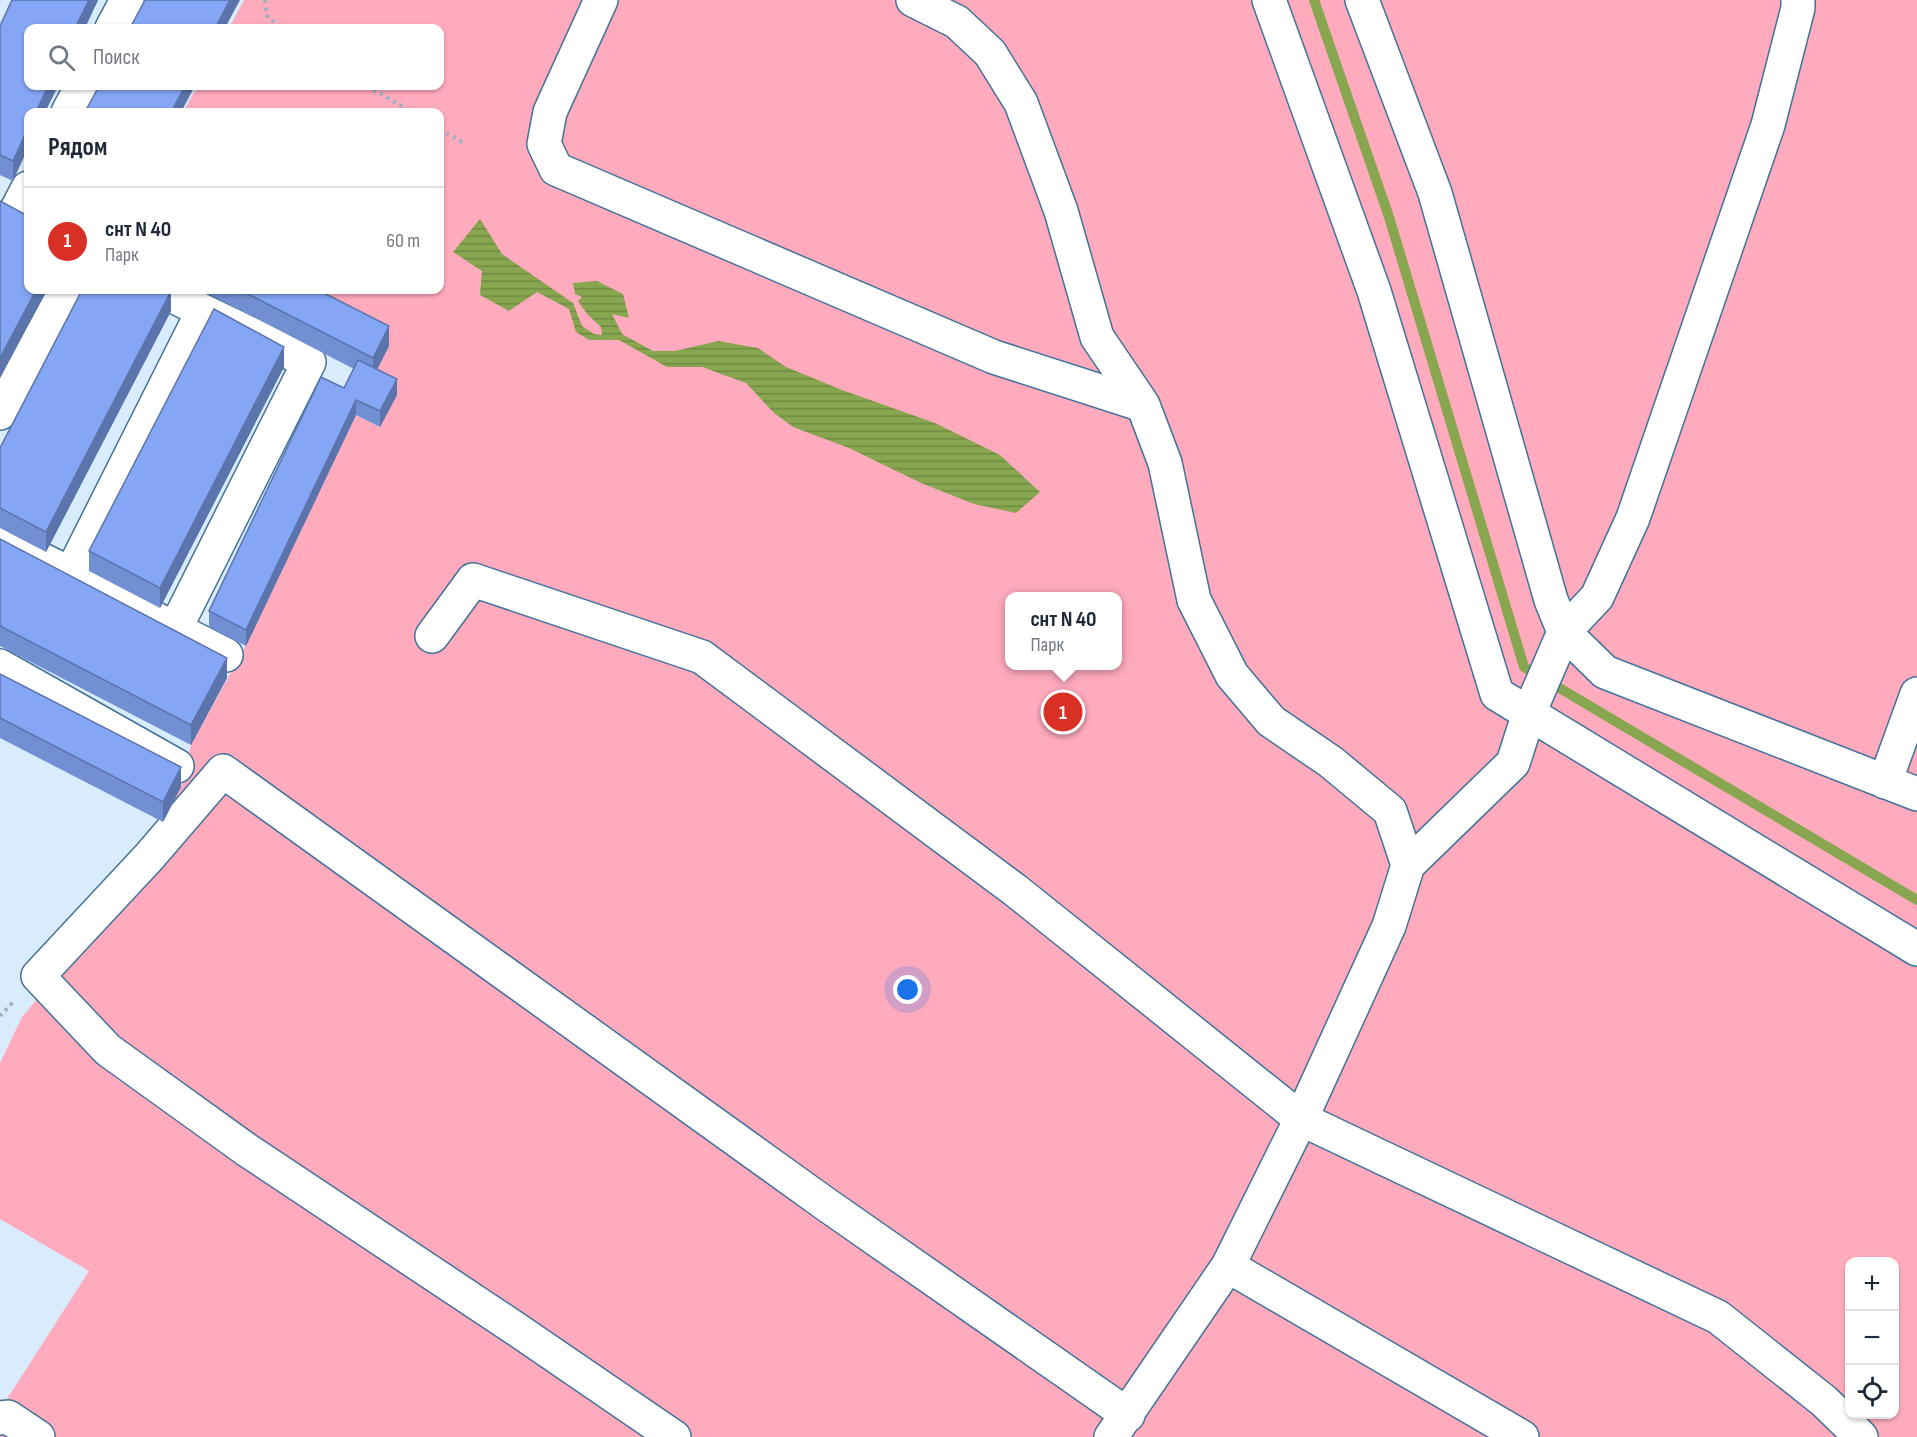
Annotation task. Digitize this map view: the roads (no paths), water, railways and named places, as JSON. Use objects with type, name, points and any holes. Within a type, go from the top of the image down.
[{"type":"lane","points":[[114,24],[127,0]]},
{"type":"lane","points":[[601,0],[550,112],[544,144],[556,169],[994,357],[1143,405]]},
{"type":"lane","points":[[913,0],[957,22],[990,54],[1021,103],[1061,211],[1097,337],[1143,405],[1165,463],[1194,600],[1233,675],[1271,721],[1331,762],[1390,811],[1408,865]]},
{"type":"lane","points":[[1269,0],[1374,291],[1497,694],[1917,949]]},
{"type":"lane","points":[[1362,0],[1435,193],[1551,600],[1564,632],[1605,672],[1917,794]]},
{"type":"lane","points":[[674,1437],[248,1150],[108,1050],[38,976],[149,857],[223,771],[827,1205],[1119,1426],[1228,1266],[1301,1119],[1389,926],[1408,865],[1513,763],[1529,713],[1564,632],[1597,597],[1633,518],[1768,125],[1798,8],[1798,0]]},
{"type":"lane","points":[[70,108],[80,90]]},
{"type":"lane","points":[[0,412],[64,294]]},
{"type":"lane","points":[[169,294],[309,362],[175,629]]},
{"type":"lane","points":[[71,574],[203,311]]},
{"type":"lane","points":[[0,539],[226,655]]},
{"type":"lane","points":[[432,636],[473,580],[702,657],[1015,890],[1301,1119],[1718,1317],[1824,1401],[1861,1437]]},
{"type":"lane","points":[[0,666],[177,766]]},
{"type":"lane","points":[[1885,782],[1917,694]]},
{"type":"lane","points":[[1228,1266],[1522,1437]]},
{"type":"lane","points":[[0,1418],[8,1417],[38,1437]]},
{"type":"waterway","points":[[1314,0],[1389,217],[1524,667],[1917,900]]},
{"type":"place","name":"снт N 40","points":[[1063,712]]}]
